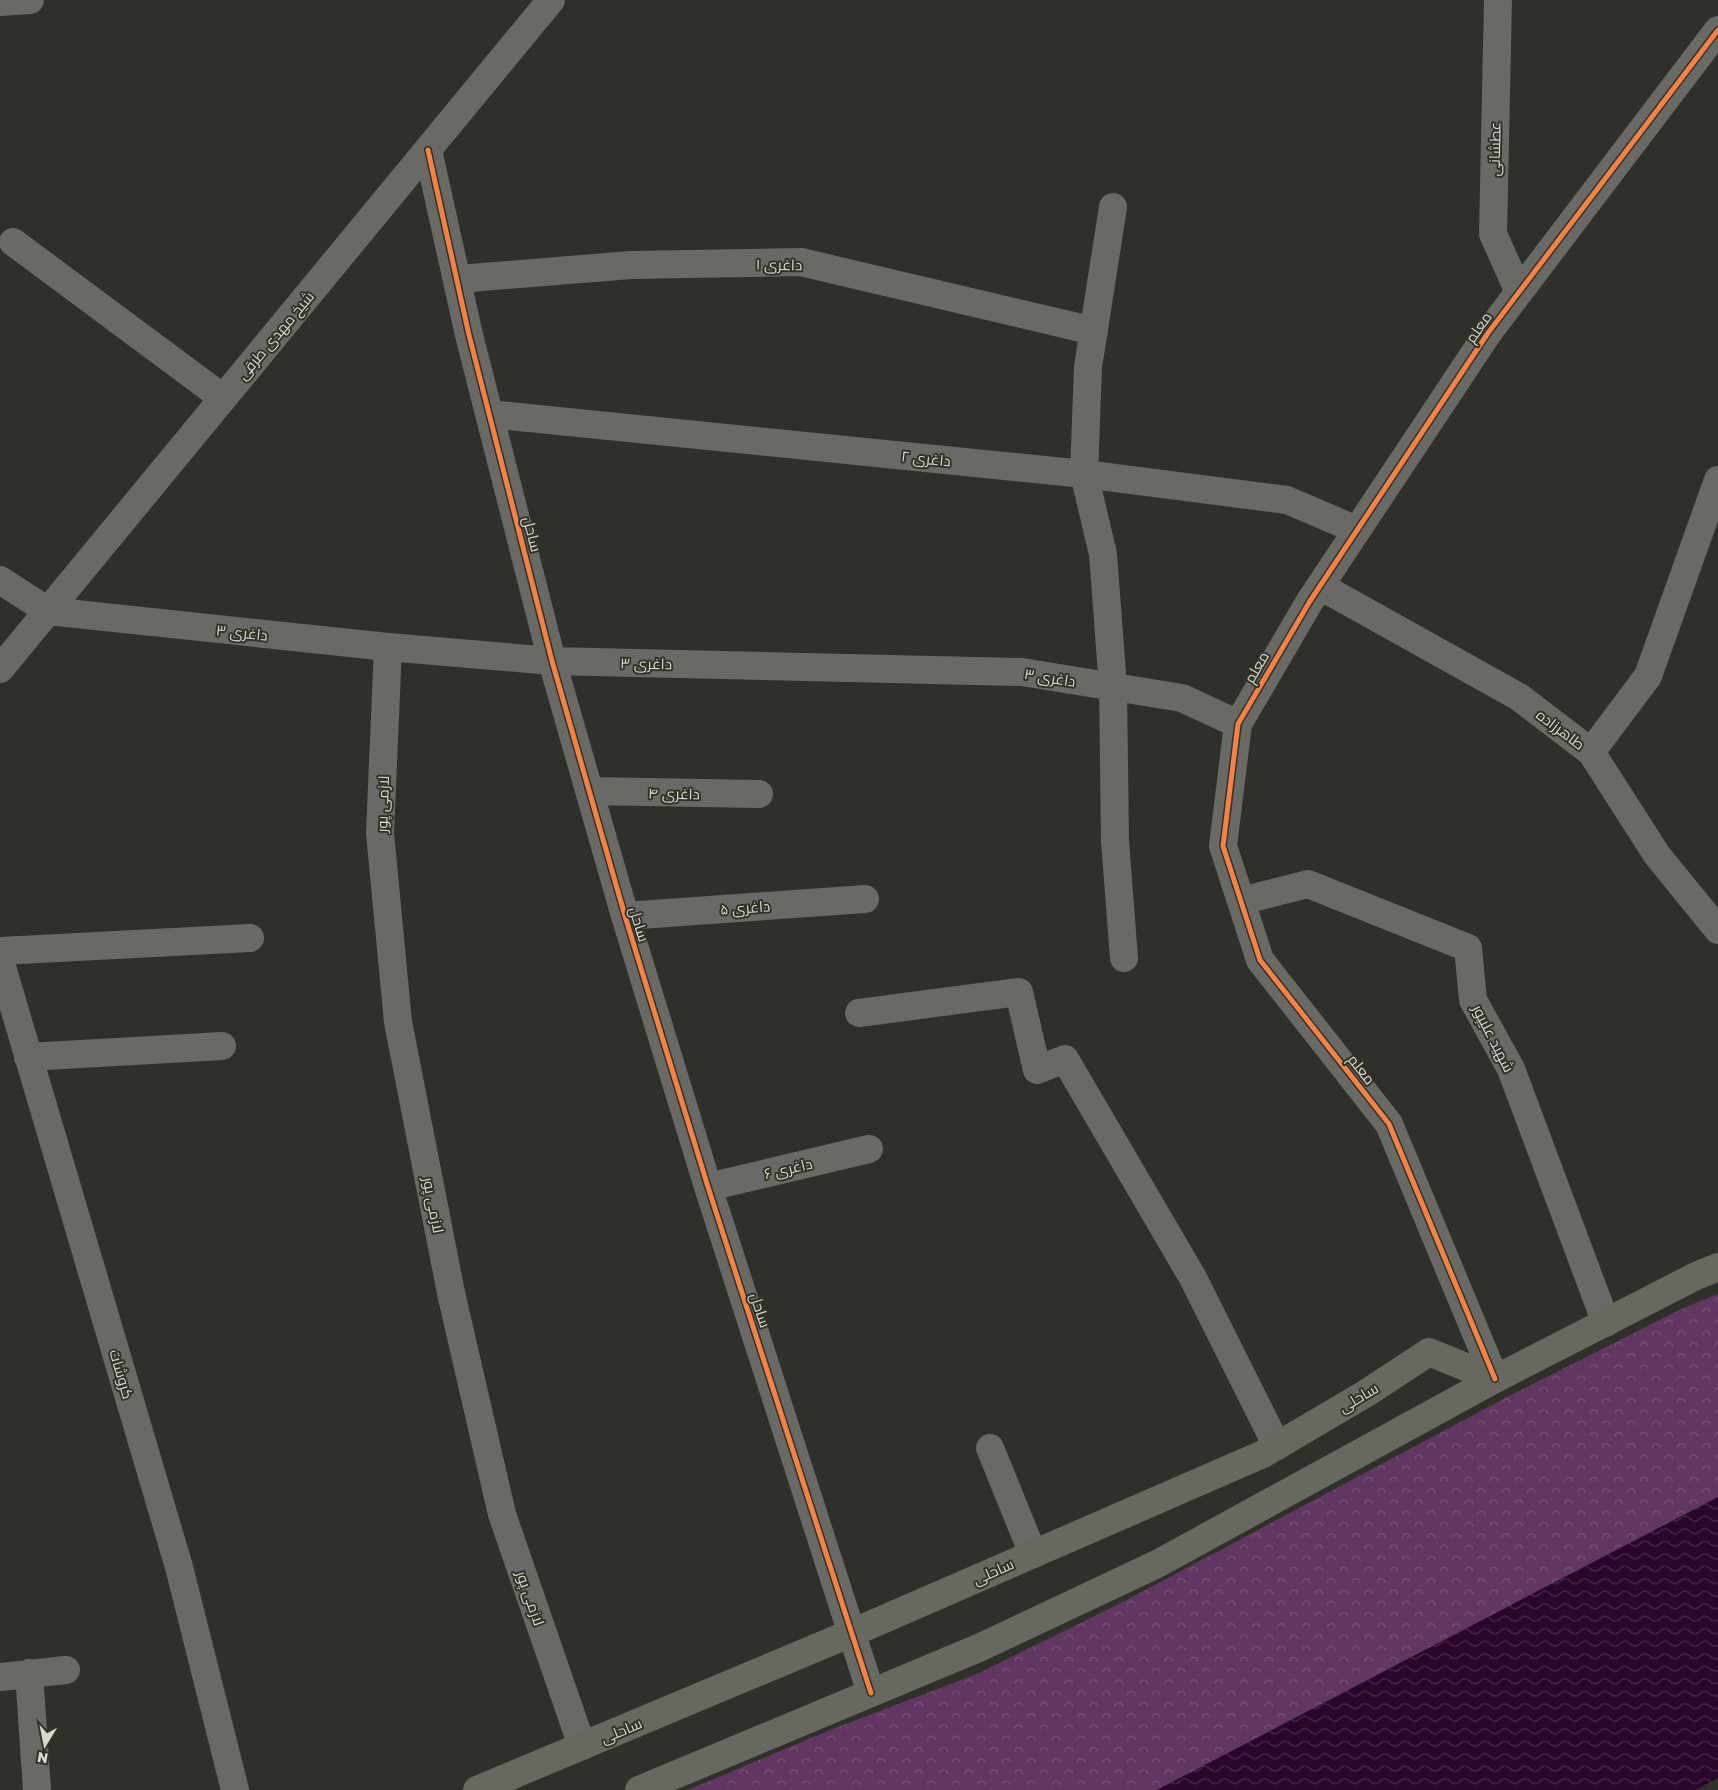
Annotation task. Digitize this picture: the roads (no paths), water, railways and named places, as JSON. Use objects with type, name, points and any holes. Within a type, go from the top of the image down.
[{"type":"main road","points":[[639,1790],[981,1647],[1157,1564],[1495,1380],[1696,1276],[1718,1267]]},
{"type":"main road","name":"ساحلی","points":[[477,1790],[852,1633],[1263,1454],[1365,1394],[1429,1352],[1495,1380]]},
{"type":"street","points":[[0,2],[30,0]]},
{"type":"street","name":"شیخ مهدی طرقی","points":[[0,670],[551,0]]},
{"type":"street","name":"عطشانی","points":[[1498,0],[1492,234],[1519,292]]},
{"type":"street","name":"معلم","points":[[1495,1380],[1389,1124],[1260,960],[1224,846],[1238,724],[1310,601],[1488,333],[1718,30]]},
{"type":"street","name":"ساحل","points":[[428,150],[469,335],[552,661],[589,791],[708,1187],[871,1693]]},
{"type":"street","points":[[1113,207],[1088,367],[1084,474],[1103,554],[1113,687],[1115,841],[1124,958]]},
{"type":"street","points":[[13,242],[223,398]]},
{"type":"street","name":"داغری ۱","points":[[458,279],[631,265],[801,262],[1094,331]]},
{"type":"street","name":"داغری ۲","points":[[489,414],[1084,474],[1287,500],[1357,530]]},
{"type":"street","name":"طاهرزاده","points":[[1320,586],[1519,698],[1591,752],[1648,676],[1718,480]]},
{"type":"street","points":[[0,580],[48,611]]},
{"type":"street","name":"داغری ۳","points":[[48,611],[388,648],[552,661],[1022,672],[1182,698],[1238,724]]},
{"type":"street","name":"لازمی پور","points":[[388,648],[380,833],[398,1022],[451,1293],[502,1514],[582,1746]]},
{"type":"street","points":[[1591,752],[1657,855],[1718,930]]},
{"type":"street","name":"داغری ۴","points":[[589,791],[759,794]]},
{"type":"street","name":"شهید علیپور","points":[[1241,901],[1308,884],[1468,948],[1474,1000],[1511,1069],[1606,1323]]},
{"type":"street","name":"داغری ۵","points":[[625,916],[865,899]]},
{"type":"street","points":[[0,951],[250,938]]},
{"type":"street","name":"کروشات","points":[[0,960],[179,1567],[235,1790]]},
{"type":"street","points":[[859,1013],[1019,992],[1037,1070],[1065,1059],[1193,1278],[1277,1446]]},
{"type":"street","points":[[28,1057],[222,1046]]},
{"type":"street","name":"داغری ۶","points":[[708,1187],[868,1149]]},
{"type":"street","points":[[990,1448],[1033,1554]]},
{"type":"street","points":[[0,1677],[66,1670]]},
{"type":"street","points":[[29,1674],[37,1790]]},
{"type":"water","points":[[1718,1497],[1718,1778],[1695,1790],[1157,1790]]}]
